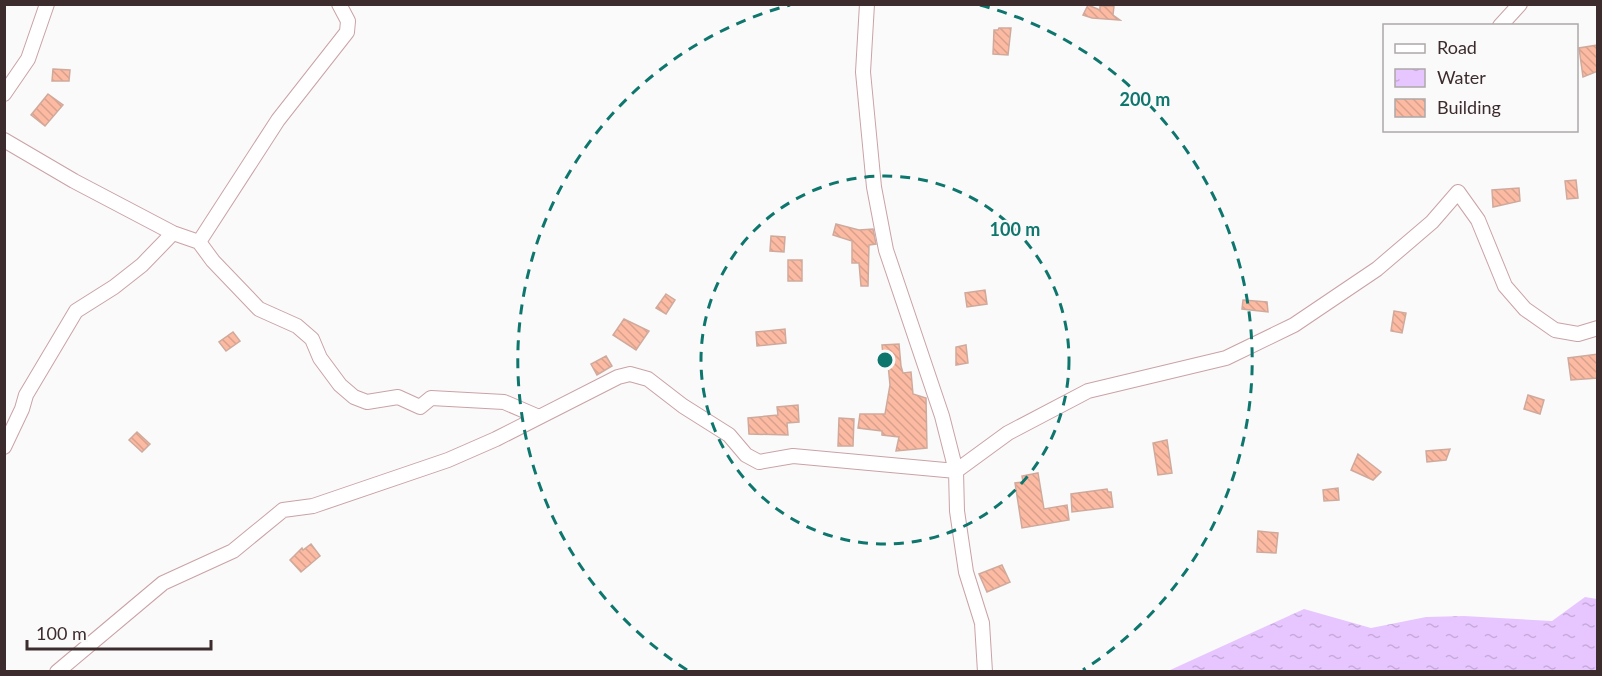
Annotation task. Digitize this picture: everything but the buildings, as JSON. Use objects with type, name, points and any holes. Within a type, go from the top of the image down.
[{"type":"street","points":[[4,94],[28,59],[47,4]]},
{"type":"street","points":[[199,242],[278,120],[347,32],[348,21],[339,4]]},
{"type":"street","points":[[867,4],[862,72],[876,198],[886,250],[942,416],[956,471],[960,531],[966,572],[982,623],[985,672]]},
{"type":"street","points":[[1502,24],[1520,4]]},
{"type":"street","points":[[4,140],[74,181],[173,233],[199,242],[213,261],[259,309],[297,326],[312,339],[320,357],[340,385],[354,397],[367,402],[398,397],[420,407],[430,398],[504,402],[539,417]]},
{"type":"street","points":[[57,672],[163,583],[233,551],[283,510],[314,506],[448,460],[539,417],[581,394],[630,374],[648,379],[683,406],[729,435],[746,455],[759,462],[793,456],[956,471],[1008,433],[1088,391],[1226,358],[1294,325],[1377,269],[1432,222],[1458,192],[1478,220],[1505,286],[1525,309],[1555,330],[1578,334],[1598,328]]},
{"type":"street","points":[[4,447],[26,395],[76,311],[114,287],[141,265],[173,233]]},
{"type":"water","points":[[1585,597],[1597,599],[1597,671],[1168,671],[1304,609],[1371,628],[1426,617],[1464,616],[1552,621]]}]
